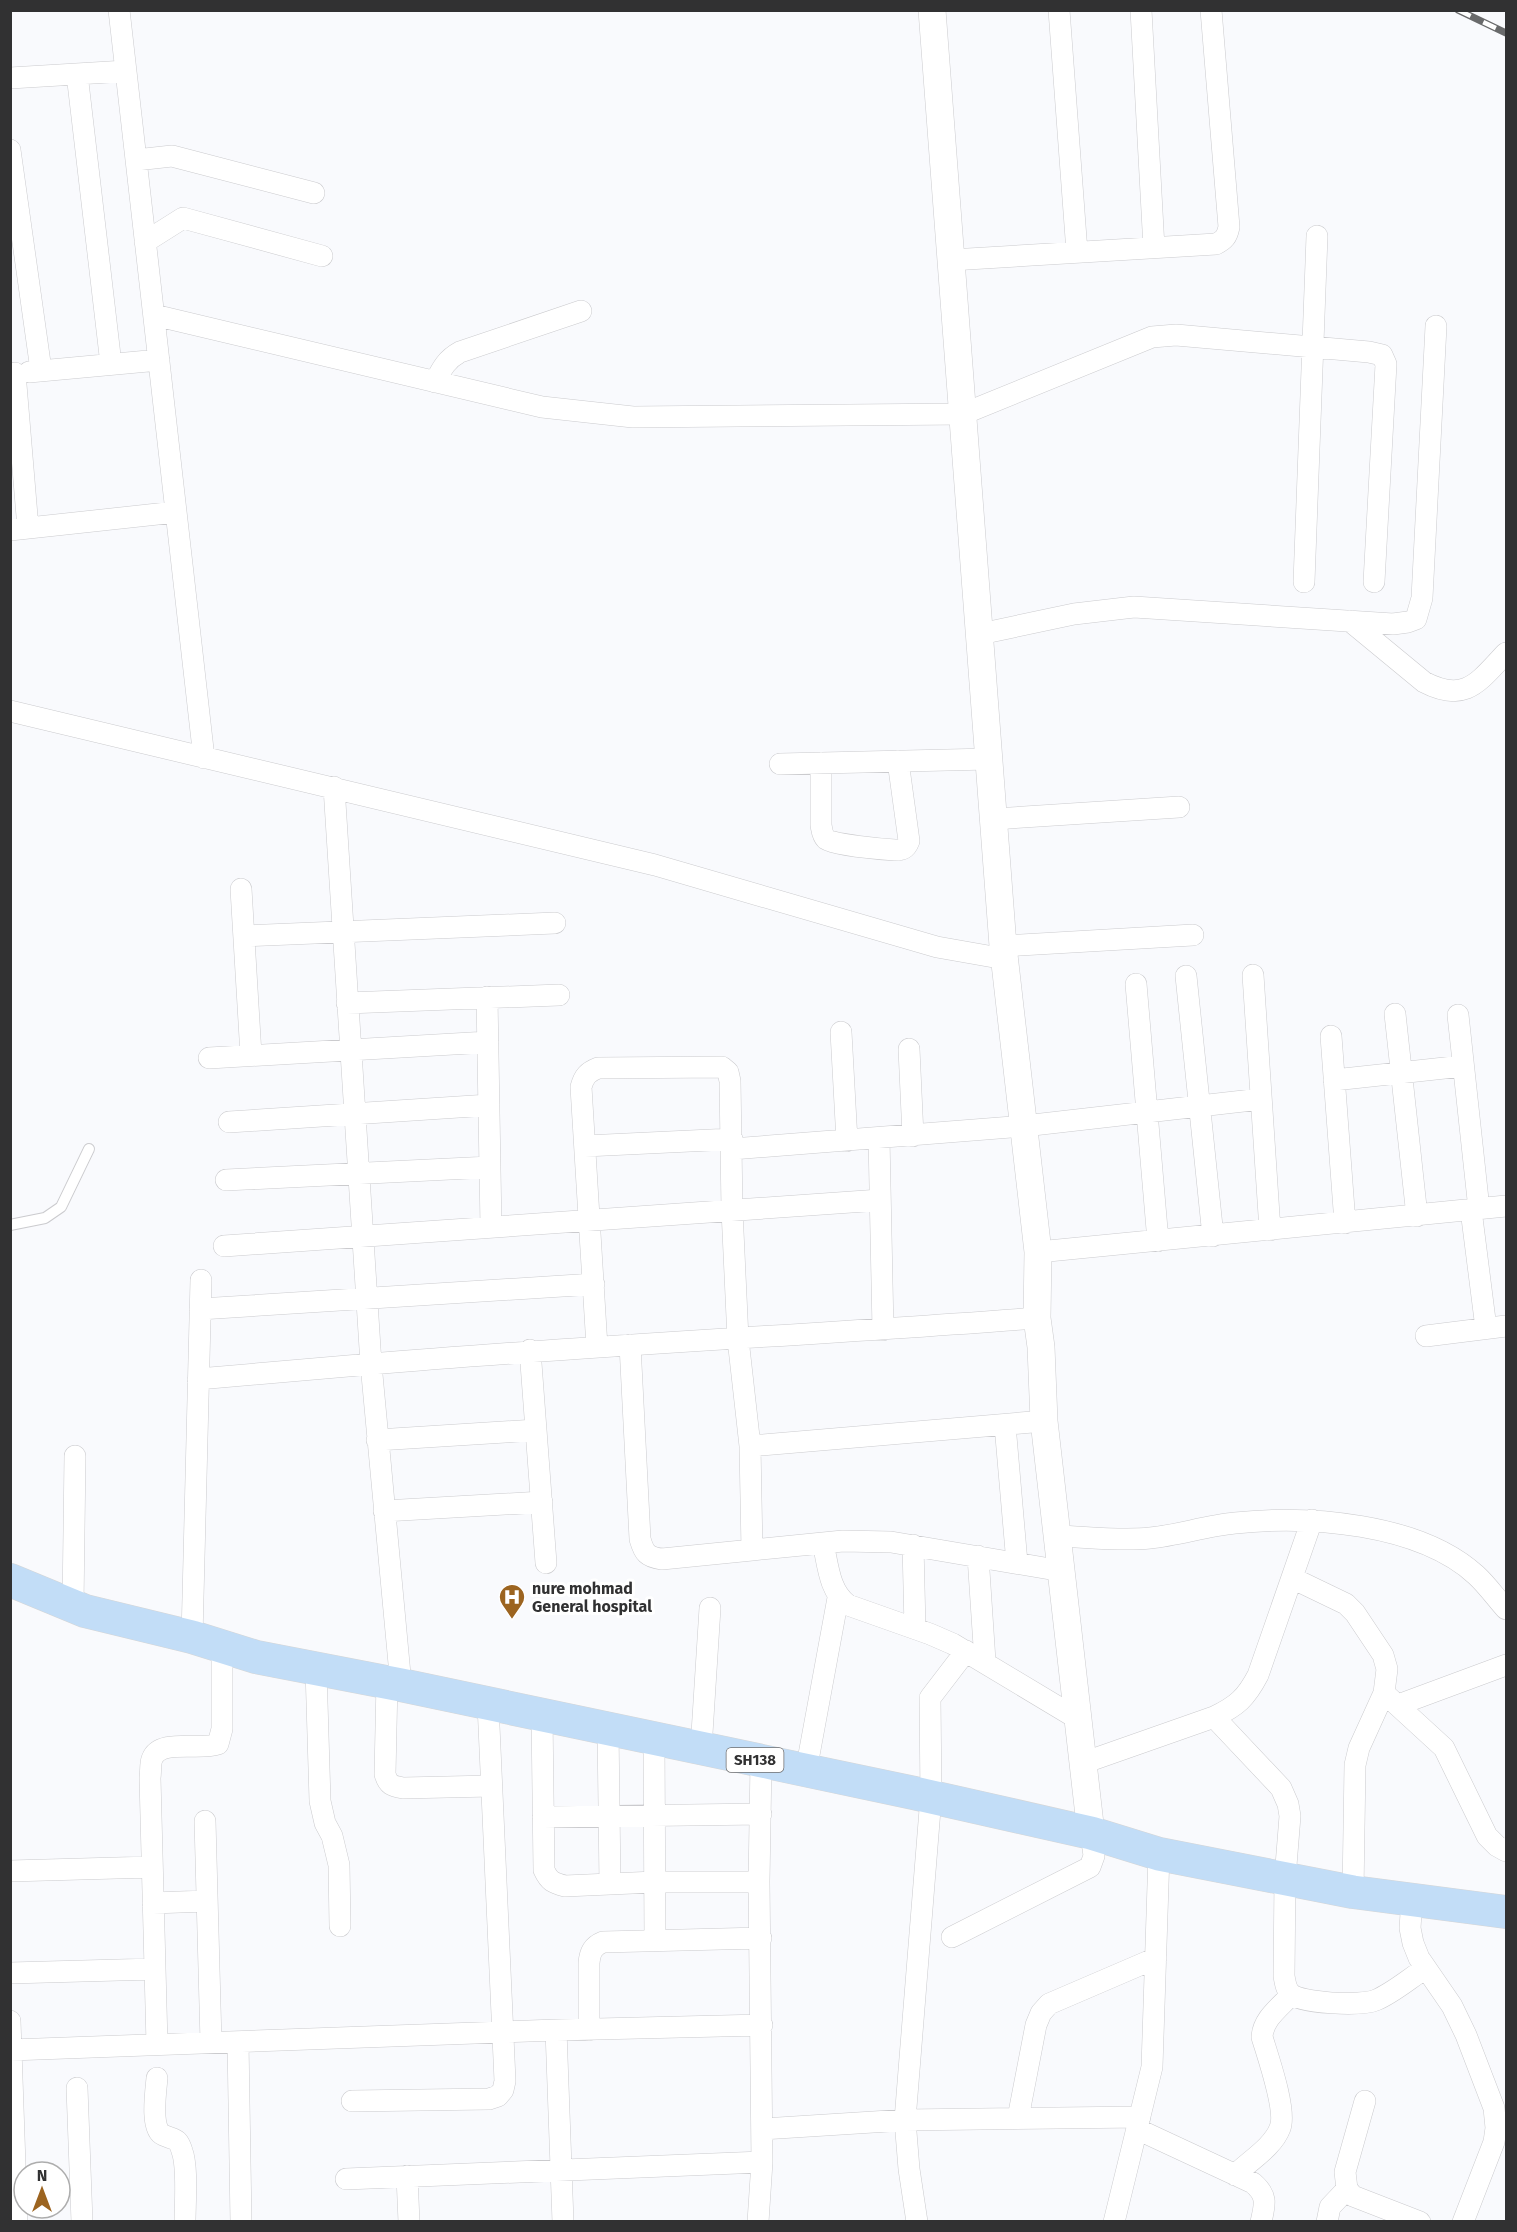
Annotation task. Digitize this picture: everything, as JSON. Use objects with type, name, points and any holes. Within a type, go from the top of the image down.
[{"type":"main road","name":"SH138","points":[[10,1580],[85,1611],[256,1657],[931,1797],[1090,1833],[1159,1854],[1353,1892],[1506,1912]]},
{"type":"street","points":[[119,10],[204,758]]},
{"type":"street","points":[[932,10],[1004,952],[1038,1252],[1038,1318],[1044,1421],[1094,1856],[1090,1867],[952,1937]]},
{"type":"street","points":[[1059,10],[1077,252]]},
{"type":"street","points":[[1141,10],[1154,248]]},
{"type":"street","points":[[951,260],[1216,244],[1227,236],[1229,228],[1210,10]]},
{"type":"street","points":[[10,78],[126,71]]},
{"type":"street","points":[[77,74],[111,364]]},
{"type":"street","points":[[10,150],[41,370]]},
{"type":"street","points":[[136,160],[172,156],[314,193]]},
{"type":"street","points":[[145,242],[183,218],[322,256]]},
{"type":"street","points":[[1304,582],[1317,236]]},
{"type":"street","points":[[435,382],[444,364],[460,352],[581,311]]},
{"type":"street","points":[[153,315],[542,407],[588,414],[633,417],[963,414],[1152,337],[1176,335],[1369,352],[1382,355],[1386,364],[1374,582]]},
{"type":"street","points":[[980,634],[1074,614],[1134,607],[1393,624],[1416,619],[1422,598],[1436,326]]},
{"type":"street","points":[[159,360],[13,373],[19,529],[176,512]]},
{"type":"street","points":[[1350,621],[1424,682],[1435,688],[1450,691],[1475,685],[1506,653]]},
{"type":"street","points":[[10,711],[655,865],[936,947],[1004,952],[1193,935]]},
{"type":"street","points":[[780,764],[989,759]]},
{"type":"street","points":[[821,763],[821,825],[826,838],[835,842],[901,850],[907,847],[909,841],[898,761]]},
{"type":"street","points":[[333,788],[394,1684],[385,1774],[387,1782],[392,1786],[403,1788],[491,1786]]},
{"type":"street","points":[[994,819],[1179,807]]},
{"type":"street","points":[[241,889],[251,1055]]},
{"type":"street","points":[[244,936],[555,923]]},
{"type":"street","points":[[1253,975],[1270,1230]]},
{"type":"street","points":[[1186,976],[1213,1236]]},
{"type":"street","points":[[1136,984],[1158,1241]]},
{"type":"street","points":[[347,1003],[559,995]]},
{"type":"street","points":[[487,997],[491,1227]]},
{"type":"street","points":[[1395,1014],[1417,1216]]},
{"type":"street","points":[[1426,1336],[1496,1327],[1475,1210],[1458,1015]]},
{"type":"street","points":[[841,1032],[847,1141]]},
{"type":"street","points":[[1331,1036],[1345,1223]]},
{"type":"street","points":[[209,1058],[488,1042]]},
{"type":"street","points":[[909,1049],[913,1136]]},
{"type":"street","points":[[597,1347],[581,1087],[584,1079],[589,1072],[598,1068],[722,1066],[728,1072],[730,1081],[732,1210],[738,1340],[750,1446],[752,1550]]},
{"type":"street","points":[[1334,1080],[1463,1066]]},
{"type":"street","points":[[585,1146],[847,1141],[1024,1126],[1261,1099]]},
{"type":"street","points":[[229,1122],[489,1105]]},
{"type":"street","points":[[879,1138],[883,1330]]},
{"type":"street","points":[[226,1180],[490,1167]]},
{"type":"street","points":[[224,1246],[880,1200]]},
{"type":"street","points":[[1038,1252],[1506,1206]]},
{"type":"street","points":[[157,2044],[150,1778],[152,1759],[158,1751],[168,1747],[218,1744],[222,1729],[207,1642],[198,1379],[201,1280]]},
{"type":"street","points":[[200,1310],[594,1284]]},
{"type":"street","points":[[198,1379],[530,1350],[738,1340],[1038,1318]]},
{"type":"street","points":[[630,1345],[640,1539],[643,1550],[649,1557],[662,1559],[869,1540],[913,1545],[1062,1571]]},
{"type":"street","points":[[530,1350],[546,1563]]},
{"type":"street","points":[[750,1446],[1044,1421]]},
{"type":"street","points":[[1005,1425],[1017,1563]]},
{"type":"street","points":[[377,1440],[536,1430]]},
{"type":"street","points":[[72,1606],[75,1455]]},
{"type":"street","points":[[384,1511],[542,1502]]},
{"type":"street","points":[[1058,1536],[1147,1539],[1234,1523],[1312,1520],[1358,1525],[1391,1532],[1451,1557],[1475,1574],[1506,1609]]},
{"type":"street","points":[[1083,1763],[1214,1717],[1233,1708],[1248,1693],[1258,1675],[1312,1520]]},
{"type":"street","points":[[823,1543],[833,1586],[838,1598],[848,1605],[915,1628],[966,1651],[1078,1719]]},
{"type":"street","points":[[913,1545],[915,1628]]},
{"type":"street","points":[[978,1556],[985,1661]]},
{"type":"street","points":[[1292,1578],[1336,1598],[1355,1613],[1383,1655],[1391,1699],[1444,1748],[1487,1836],[1506,1851]]},
{"type":"street","points":[[806,1771],[838,1598]]},
{"type":"street","points":[[701,1749],[710,1608]]},
{"type":"street","points":[[918,2222],[909,2169],[905,2120],[931,1797],[930,1698],[966,1651]]},
{"type":"street","points":[[1353,1892],[1355,1765],[1359,1748],[1391,1699],[1506,1665]]},
{"type":"street","points":[[316,1669],[320,1801],[339,1865],[340,1926]]},
{"type":"street","points":[[352,2101],[489,2099],[498,2096],[503,2090],[505,2081],[488,1704]]},
{"type":"street","points":[[542,1715],[544,1870],[548,1879],[553,1883],[565,1886],[655,1882],[759,1882]]},
{"type":"street","points":[[1214,1717],[1281,1788],[1288,1804],[1290,1816],[1285,1878],[1284,1976],[1286,1988],[1291,1995],[1300,1999],[1361,2003],[1376,2000],[1426,1968]]},
{"type":"street","points":[[608,1729],[610,1884]]},
{"type":"street","points":[[654,1739],[655,1941]]},
{"type":"street","points":[[758,2222],[762,2162],[759,1882],[761,1762]]},
{"type":"street","points":[[543,1817],[760,1814]]},
{"type":"street","points":[[205,1821],[211,2042]]},
{"type":"street","points":[[1114,2222],[1152,2067],[1159,1854]]},
{"type":"street","points":[[10,1871],[152,1867]]},
{"type":"street","points":[[1412,1899],[1412,1935],[1419,1958],[1460,2020],[1494,2108],[1496,2128],[1494,2142],[1463,2222]]},
{"type":"street","points":[[153,1902],[207,1901]]},
{"type":"street","points":[[589,2030],[589,1963],[590,1953],[596,1944],[761,1938]]},
{"type":"street","points":[[1018,2118],[1036,2025],[1041,2013],[1049,2004],[1156,1958]]},
{"type":"street","points":[[10,1973],[155,1969]]},
{"type":"street","points":[[1235,2175],[1271,2142],[1280,2130],[1283,2121],[1262,2037],[1266,2020],[1291,1995]]},
{"type":"street","points":[[11,2023],[14,2160]]},
{"type":"street","points":[[11,2050],[556,2030],[762,2025]]},
{"type":"street","points":[[556,2030],[562,2222]]},
{"type":"street","points":[[238,2042],[241,2222]]},
{"type":"street","points":[[157,2078],[156,2130],[163,2135],[171,2136],[179,2143],[184,2155],[185,2222]]},
{"type":"street","points":[[77,2088],[82,2222]]},
{"type":"street","points":[[1365,2101],[1345,2172],[1347,2189],[1353,2196],[1420,2222]]},
{"type":"street","points":[[762,2129],[905,2120],[1018,2118],[1139,2123],[1253,2183],[1262,2191],[1264,2207],[1261,2222]]},
{"type":"street","points":[[346,2179],[762,2162]]},
{"type":"street","points":[[406,2176],[408,2222]]},
{"type":"street","points":[[1327,2222],[1330,2207],[1347,2189]]},
{"type":"lane","points":[[10,1225],[45,1218],[61,1207],[89,1149]]},
{"type":"railway","points":[[1458,10],[1506,33]]},
{"type":"place","name":"nure mohmad General hospital","points":[[512,1620]]}]
